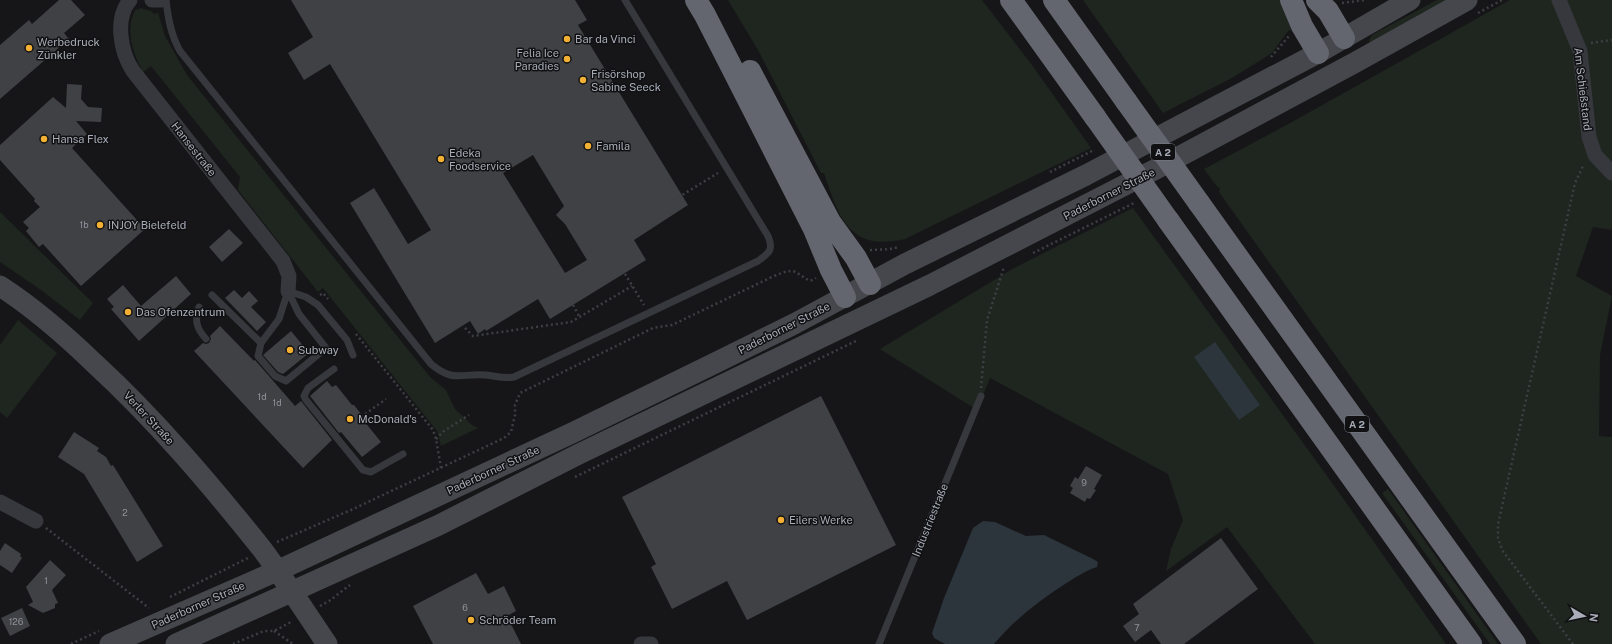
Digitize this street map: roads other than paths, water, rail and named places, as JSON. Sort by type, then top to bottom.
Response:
[{"type":"highway","points":[[696,0],[814,229],[845,297]]},
{"type":"highway","points":[[711,0],[723,19],[830,222],[856,258],[870,284]]},
{"type":"highway","points":[[1011,0],[1471,644]]},
{"type":"highway","name":"A 2","points":[[1054,0],[1515,644]]},
{"type":"highway","points":[[1291,0],[1302,26],[1318,53]]},
{"type":"highway","points":[[1317,0],[1328,10],[1344,38]]},
{"type":"main road","name":"Paderborner Straße","points":[[105,637],[277,571],[572,433],[787,327],[905,264],[1086,175],[1318,53],[1410,0]]},
{"type":"main road","name":"Paderborner Straße","points":[[176,644],[439,525],[579,454],[857,321],[1158,168],[1356,62],[1467,0]]},
{"type":"main road","points":[[1344,38],[1356,62]]},
{"type":"main road","points":[[1318,53],[1332,75]]},
{"type":"main road","points":[[870,284],[883,308]]},
{"type":"main road","name":"Verler Straße","points":[[0,286],[46,321],[116,383],[166,435],[262,550],[328,644]]},
{"type":"main road","points":[[845,297],[857,321]]},
{"type":"street","name":"Hansestraße","points":[[130,0],[123,10],[121,32],[123,52],[130,67],[283,261],[289,276],[288,292]]},
{"type":"street","points":[[152,0],[162,0]]},
{"type":"street","name":"Am Schießstand","points":[[1559,0],[1580,51],[1589,137],[1595,155],[1612,173]]},
{"type":"street","points":[[0,502],[36,521]]},
{"type":"street","points":[[641,644],[651,644]]},
{"type":"lane","points":[[166,0],[168,20],[173,39],[180,51],[420,352],[438,370],[456,377],[488,375],[499,378],[514,377],[758,261],[767,255],[770,249],[771,242],[768,236],[625,0]]},
{"type":"lane","points":[[288,292],[306,297],[318,305],[347,340],[353,355]]},
{"type":"lane","points":[[288,292],[299,314],[326,348],[286,381],[275,376],[258,356],[261,343],[279,318],[288,292]]},
{"type":"lane","points":[[212,295],[261,343]]},
{"type":"lane","points":[[199,307],[196,314],[196,325],[198,331],[206,339]]},
{"type":"lane","points":[[334,369],[308,388],[304,396],[306,400],[363,470],[371,472],[403,454]]},
{"type":"lane","name":"Industriestraße","points":[[879,644],[980,396]]},
{"type":"place","name":"Bar da Vinci","points":[[567,39]]},
{"type":"place","name":"Werbedruck Zünkler","points":[[29,48]]},
{"type":"place","name":"Felia Ice Paradies","points":[[567,59]]},
{"type":"place","name":"Frisörshop Sabine Seeck","points":[[583,80]]},
{"type":"place","name":"Hansa Flex","points":[[44,139]]},
{"type":"place","name":"Famila","points":[[588,146]]},
{"type":"place","name":"Edeka Foodservice","points":[[441,159]]},
{"type":"place","name":"INJOY Bielefeld","points":[[100,225]]},
{"type":"place","name":"Das Ofenzentrum","points":[[128,312]]},
{"type":"place","name":"Subway","points":[[290,350]]},
{"type":"place","name":"McDonald's","points":[[350,419]]},
{"type":"place","name":"Eilers Werke","points":[[781,520]]},
{"type":"place","name":"Schröder Team","points":[[471,620]]}]
